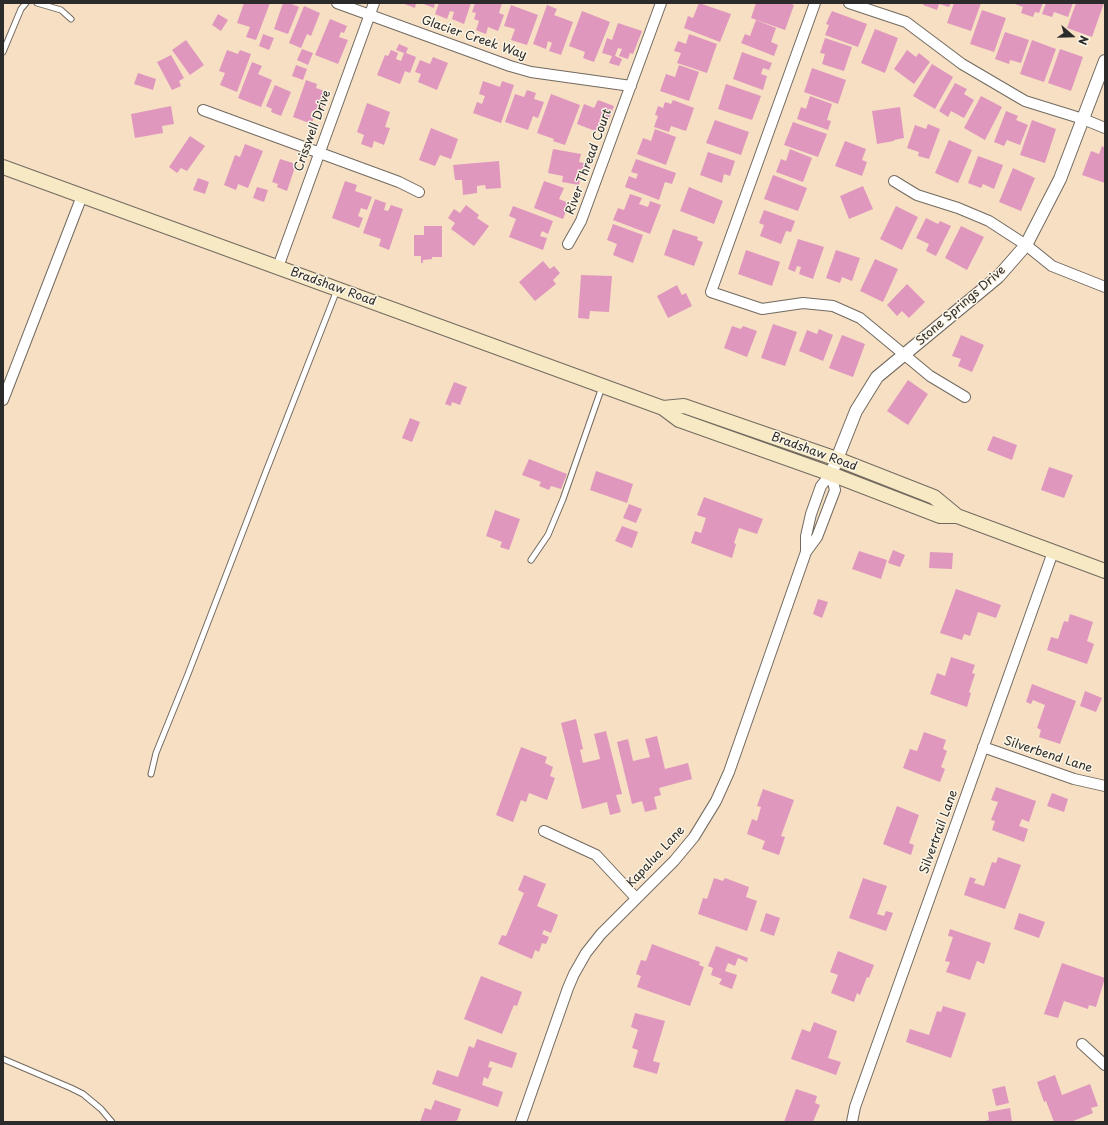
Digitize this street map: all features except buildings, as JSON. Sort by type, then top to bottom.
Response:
[{"type":"main road","name":"Bradshaw Road","points":[[3,167],[663,408],[679,420],[831,474],[940,516],[957,516]]},
{"type":"main road","name":"Bradshaw Road","points":[[663,408],[684,406],[837,459],[934,497],[957,516],[1105,571]]},
{"type":"street","name":"Glacier Creek Way","points":[[337,3],[510,66],[531,72],[631,86]]},
{"type":"street","name":"Crisswell Drive","points":[[278,267],[374,3]]},
{"type":"street","name":"River Thread Court","points":[[568,244],[581,221],[661,3]]},
{"type":"street","points":[[815,3],[710,292],[762,309],[803,303],[833,306],[860,318],[930,376],[965,397]]},
{"type":"street","points":[[849,3],[906,22],[962,64],[1025,101],[1084,119],[1105,128]]},
{"type":"street","name":"Stone Springs Drive","points":[[831,474],[856,411],[877,377],[998,277],[1026,245],[1060,179],[1105,61]]},
{"type":"street","points":[[203,110],[399,182],[419,192]]},
{"type":"street","points":[[894,181],[917,195],[958,208],[989,221],[1026,245],[1052,266],[1105,287]]},
{"type":"street","points":[[3,400],[82,196]]},
{"type":"street","name":"Kapalua Lane","points":[[806,552],[818,537],[835,490],[831,474]]},
{"type":"street","name":"Kapalua Lane","points":[[521,1122],[574,974],[586,953],[601,934],[674,861],[694,837],[716,801],[729,772],[806,552],[806,536],[811,514],[821,486],[831,474]]},
{"type":"street","name":"Silvertrail Lane","points":[[852,1122],[855,1107],[1053,552]]},
{"type":"street","name":"Silverbend Lane","points":[[983,747],[1074,779],[1105,786]]},
{"type":"street","points":[[544,831],[596,855],[636,898]]},
{"type":"street","points":[[1082,1044],[1105,1065]]},
{"type":"lane","points":[[3,52],[21,9],[26,3]]},
{"type":"lane","points":[[37,3],[61,10],[71,19]]},
{"type":"lane","points":[[151,774],[156,753],[337,289]]},
{"type":"lane","points":[[531,560],[548,535],[563,500],[602,386]]},
{"type":"lane","points":[[3,1059],[83,1094],[101,1109],[112,1122]]}]
